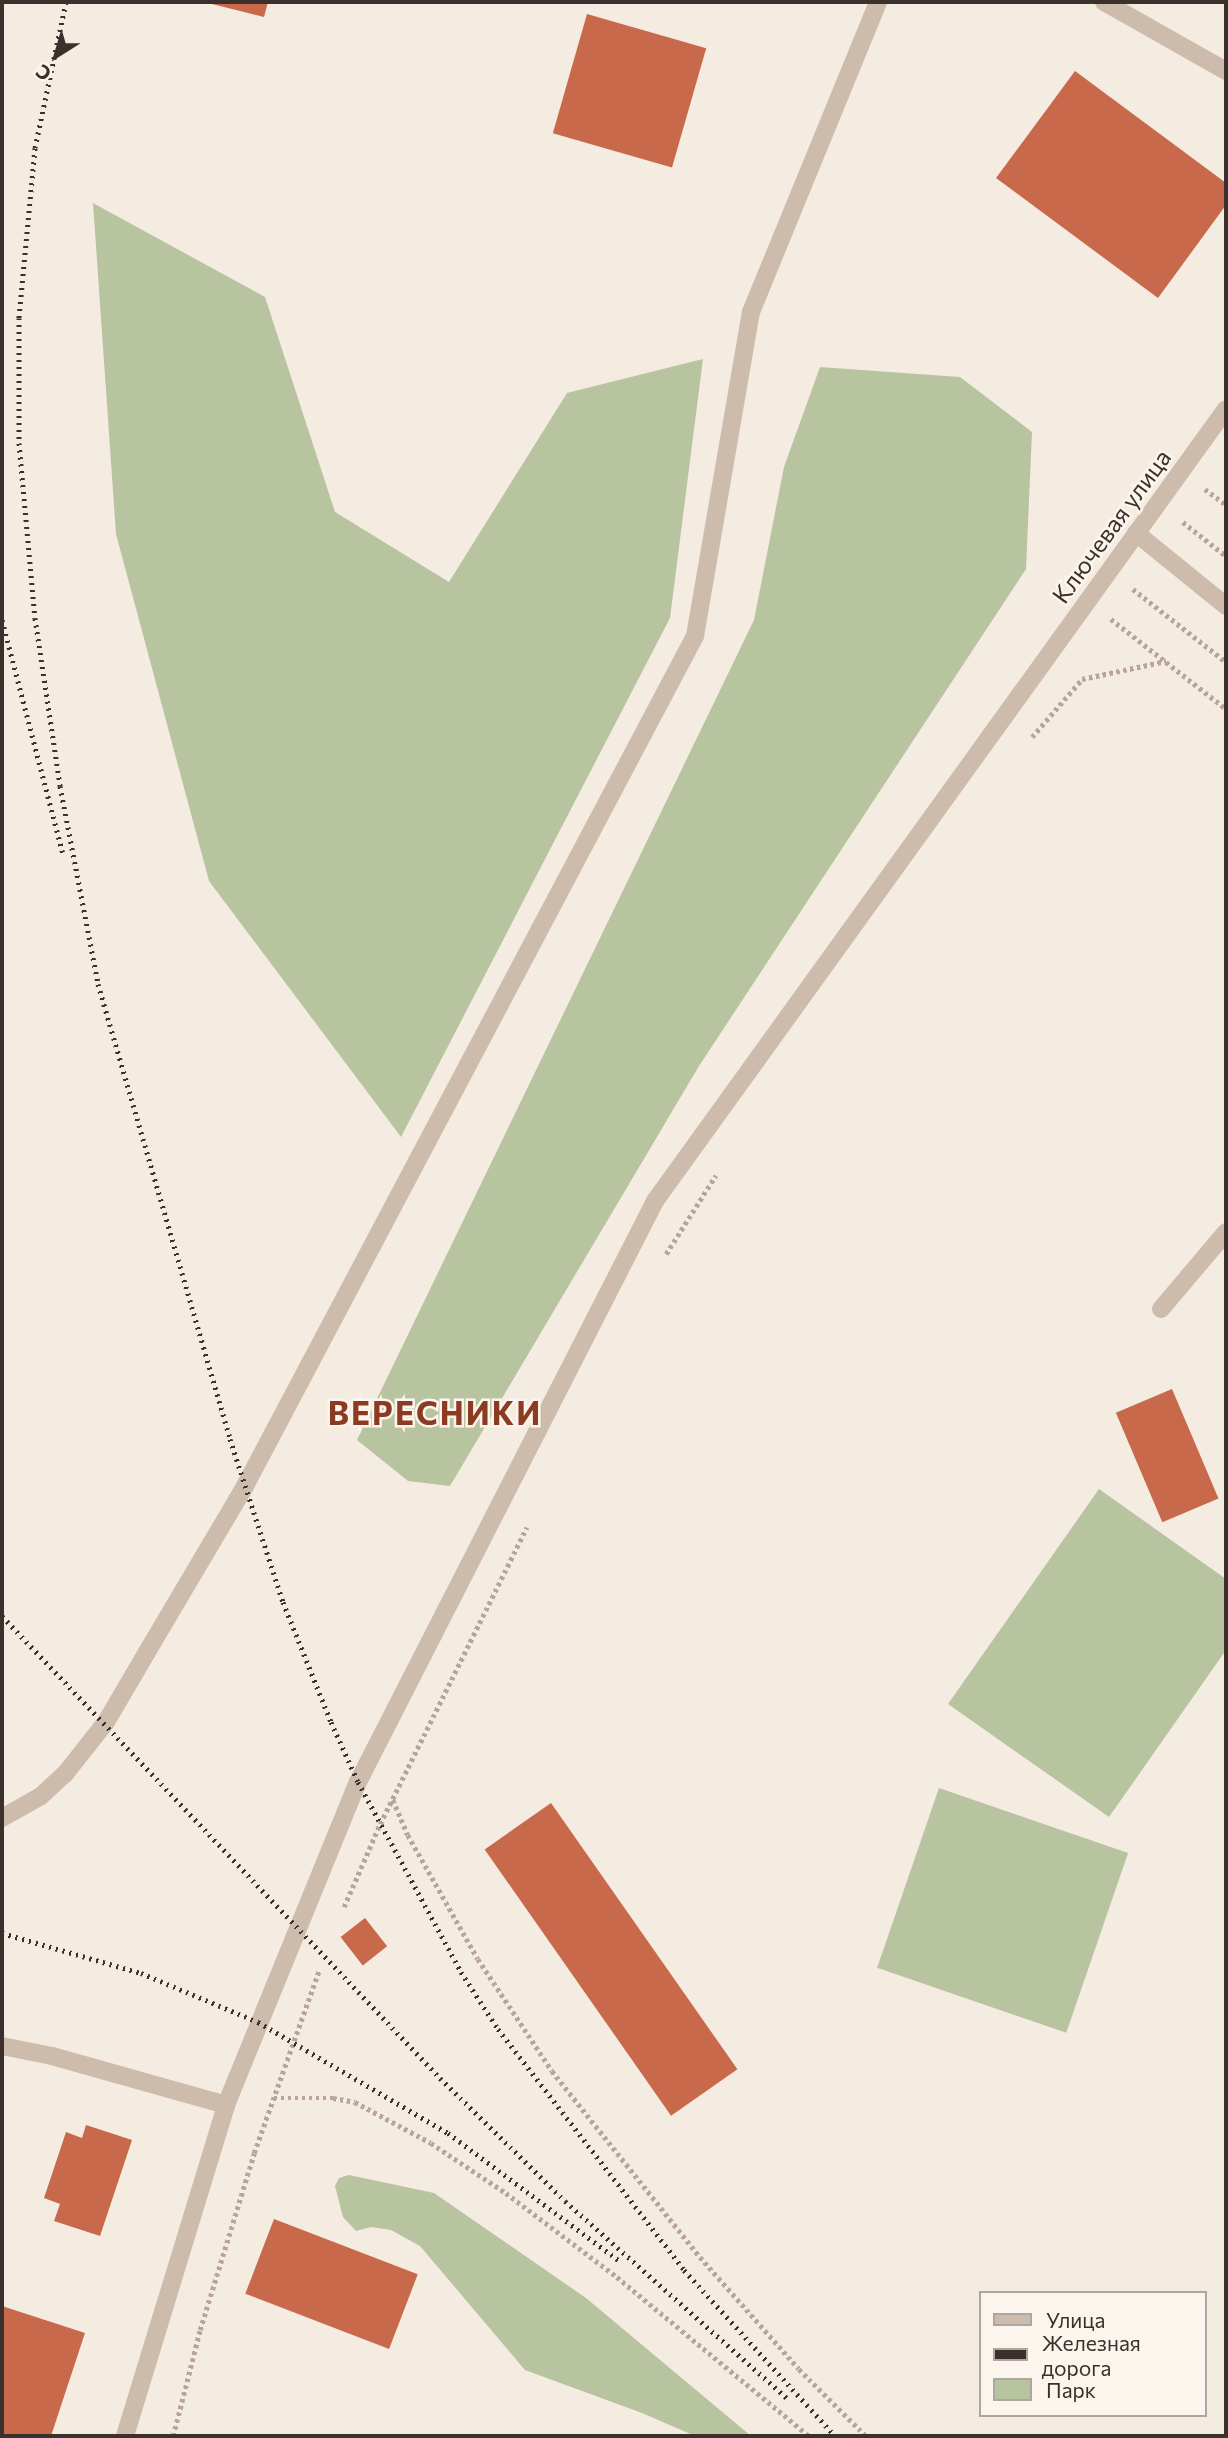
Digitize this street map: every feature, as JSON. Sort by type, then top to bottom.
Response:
[{"type":"street","points":[[2,1818],[41,1796],[84,1752],[106,1722],[245,1486],[695,636],[751,312],[877,2]]},
{"type":"street","points":[[1104,2],[1226,71]]},
{"type":"street","name":"Ключевая улица","points":[[125,2436],[226,2105],[358,1782],[655,1201],[1226,410]]},
{"type":"street","points":[[1136,533],[1226,606]]},
{"type":"street","points":[[1161,1309],[1226,1232]]},
{"type":"street","points":[[2,2046],[52,2056],[226,2105]]},
{"type":"path","points":[[1158,502],[1226,556]]},
{"type":"path","points":[[1109,570],[1226,662]]},
{"type":"path","points":[[1087,600],[1226,709]]},
{"type":"path","points":[[1030,740],[1082,679],[1166,661]]},
{"type":"path","points":[[664,1257],[722,1166]]},
{"type":"path","points":[[339,1919],[392,1799],[533,1515]]},
{"type":"path","points":[[392,1799],[408,1835],[471,1948],[552,2071],[700,2257],[799,2369],[866,2436]]},
{"type":"path","points":[[173,2436],[200,2330],[274,2098],[320,1967]]},
{"type":"path","points":[[274,2098],[333,2098],[355,2102],[430,2143],[506,2193],[617,2277],[809,2436]]},
{"type":"green space","points":[[93,203],[265,297],[335,512],[449,582],[567,393],[703,359],[670,618],[401,1137],[209,881],[116,534]]},
{"type":"green space","points":[[820,367],[960,377],[1032,432],[1026,569],[699,1066],[450,1486],[408,1481],[357,1440],[754,620],[784,467]]},
{"type":"green space","points":[[1099,1489],[1226,1579],[1226,1650],[1109,1817],[948,1704]]},
{"type":"green space","points":[[939,1788],[1128,1853],[1066,2033],[877,1968]]},
{"type":"green space","points":[[349,2175],[434,2193],[586,2298],[751,2436],[695,2436],[642,2413],[525,2370],[420,2246],[391,2230],[371,2227],[356,2231],[343,2217],[335,2186],[339,2178]]},
{"type":"building","points":[[204,2],[268,2],[264,17]]},
{"type":"building","points":[[587,14],[706,48],[672,167],[553,133]]},
{"type":"building","points":[[1075,71],[1226,183],[1226,205],[1158,298],[996,178]]},
{"type":"building","points":[[1172,1389],[1218,1499],[1162,1522],[1116,1413]]},
{"type":"building","points":[[551,1803],[737,2069],[671,2116],[485,1849]]},
{"type":"building","points":[[365,1918],[387,1946],[363,1965],[341,1937]]},
{"type":"building","points":[[86,2125],[132,2140],[100,2236],[54,2221],[60,2204],[44,2198],[66,2132],[82,2138]]},
{"type":"building","points":[[274,2219],[418,2274],[389,2349],[245,2294]]},
{"type":"building","points":[[2,2306],[85,2333],[51,2436],[2,2436]]},
{"type":"railway","points":[[66,2],[35,148],[19,318],[19,443],[35,618],[60,786],[98,984],[230,1439],[283,1602],[331,1722],[358,1782],[461,1972],[498,2029],[684,2270],[835,2436]]},
{"type":"railway","points":[[2,620],[63,854]]},
{"type":"railway","points":[[2,1616],[440,2078],[565,2201],[788,2399]]},
{"type":"railway","points":[[2,1933],[141,1973],[258,2022],[448,2133],[620,2261]]},
{"type":"district","name":"ВЕРЕСНИКИ","points":[[435,1412]]}]
